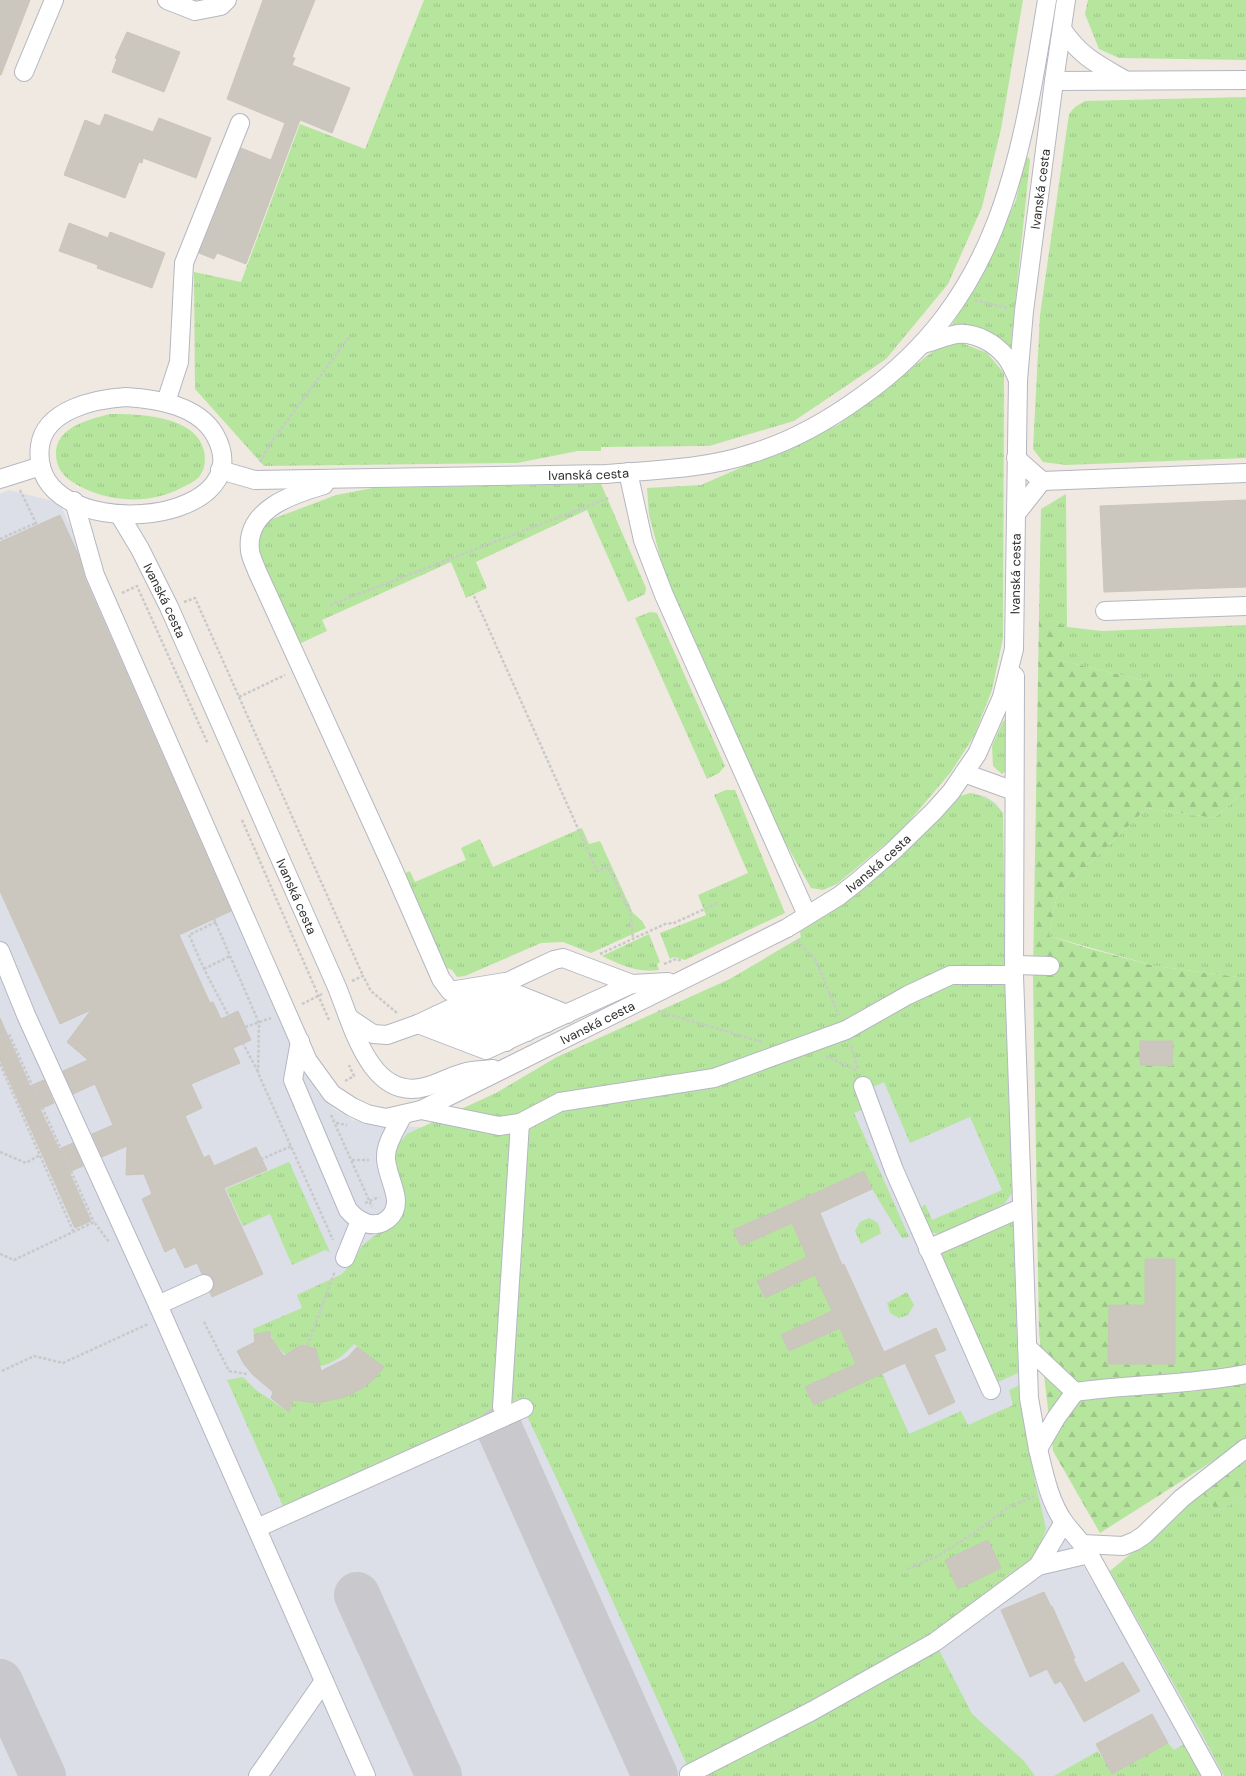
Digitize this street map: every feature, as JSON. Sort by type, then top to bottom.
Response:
[{"type":"street","points":[[24,72],[54,0]]},
{"type":"street","points":[[167,0],[195,11],[221,6],[228,0]]},
{"type":"street","name":"Ivanská cesta","points":[[220,470],[255,480],[628,472],[711,464],[752,454],[780,443],[833,416],[881,383],[923,344],[962,294],[978,265],[991,237],[1018,157],[1029,112],[1047,0]]},
{"type":"street","name":"Ivanská cesta","points":[[119,514],[140,549],[169,607],[336,985],[361,1048],[382,1078],[403,1088],[424,1088],[470,1071],[502,1069],[787,928],[839,896],[893,851],[934,812],[977,754],[1002,697],[1014,649],[1018,380],[1024,311],[1066,0]]},
{"type":"street","points":[[1062,29],[1086,58],[1125,80]]},
{"type":"street","points":[[1037,60],[1054,81],[1246,80]]},
{"type":"street","points":[[166,402],[179,362],[184,263],[240,123]]},
{"type":"street","name":"Ivanská cesta","points":[[923,344],[955,335],[965,334],[980,338],[992,344],[1007,358],[1018,380]]},
{"type":"street","points":[[108,398],[144,398],[166,402],[192,414],[207,424],[214,432],[221,450],[220,470],[212,486],[206,492],[184,505],[150,514],[119,514],[89,508],[74,501],[60,494],[45,478],[41,466],[40,444],[45,431],[51,423],[74,409],[108,398]]},
{"type":"street","points":[[1016,458],[1042,480],[1246,473]]},
{"type":"street","points":[[0,478],[41,466]]},
{"type":"street","points":[[628,472],[643,540],[664,595],[807,915]]},
{"type":"street","points":[[344,479],[296,493],[267,509],[253,530],[250,552],[300,668],[393,869],[441,979],[450,991],[501,984],[567,1014]]},
{"type":"street","points":[[1016,514],[1042,480]]},
{"type":"street","points":[[74,501],[95,575],[308,1061],[329,1089],[352,1108],[367,1114],[386,1118],[421,1110],[502,1069]]},
{"type":"street","points":[[1105,611],[1246,606]]},
{"type":"street","points":[[1014,649],[1014,970],[1021,1208],[1029,1398],[1038,1449],[1049,1489],[1064,1522],[1086,1549],[1212,1776]]},
{"type":"street","points":[[964,773],[1014,791]]},
{"type":"street","points":[[0,951],[26,1015],[94,1168],[152,1311],[257,1528],[366,1776]]},
{"type":"street","points":[[349,1018],[373,1034],[387,1035],[418,1024],[501,984],[554,960],[563,958],[632,984]]},
{"type":"street","points":[[421,1110],[499,1126],[520,1123],[560,1102],[714,1078],[846,1030],[908,995],[951,975],[1050,966]]},
{"type":"street","points":[[418,1024],[486,1050],[632,984],[678,981]]},
{"type":"street","points":[[477,995],[547,1023]]},
{"type":"street","points":[[458,1005],[527,1032]]},
{"type":"street","points":[[437,1015],[506,1042]]},
{"type":"street","points":[[300,1042],[293,1080],[354,1216],[371,1225],[379,1224],[392,1215],[395,1209],[396,1195],[386,1156],[390,1142],[403,1115]]},
{"type":"street","points":[[863,1086],[894,1170],[991,1390]]},
{"type":"street","points":[[502,1407],[520,1123]]},
{"type":"street","points":[[928,1248],[1021,1208]]},
{"type":"street","points":[[340,1264],[354,1216]]},
{"type":"street","points":[[152,1311],[204,1284]]},
{"type":"street","points":[[1027,1347],[1075,1392]]},
{"type":"street","points":[[1038,1449],[1056,1418],[1075,1392],[1110,1387],[1183,1383],[1246,1374]]},
{"type":"street","points":[[257,1528],[524,1408]]},
{"type":"street","points":[[689,1774],[812,1711],[935,1642],[1038,1566],[1086,1549],[1123,1546],[1134,1541],[1144,1535],[1182,1498],[1246,1448]]},
{"type":"street","points":[[1038,1566],[1064,1522]]},
{"type":"street","points":[[258,1776],[324,1682]]},
{"type":"path","points":[[973,300],[1013,310]]},
{"type":"path","points":[[255,480],[257,467],[270,444],[349,337]]},
{"type":"path","points":[[0,539],[37,524],[20,490]]},
{"type":"path","points":[[330,605],[609,498]]},
{"type":"path","points":[[120,594],[137,586],[209,746]]},
{"type":"path","points":[[474,596],[597,871],[608,867],[630,912],[633,938]]},
{"type":"path","points":[[150,616],[169,607],[195,598],[363,976]]},
{"type":"path","points":[[240,815],[331,1025]]},
{"type":"path","points":[[594,956],[633,938],[666,924],[674,923],[718,903]]},
{"type":"path","points":[[214,919],[259,1023],[258,1072]]},
{"type":"path","points":[[216,922],[189,935],[204,969],[258,1072],[333,1240]]},
{"type":"path","points":[[793,939],[796,940],[815,959],[842,1023]]},
{"type":"path","points":[[204,969],[230,956]]},
{"type":"path","points":[[654,1010],[775,1046],[782,1054]]},
{"type":"path","points":[[0,1037],[9,1034],[94,1222],[110,1244]]},
{"type":"path","points":[[803,1046],[858,1071],[850,1043]]},
{"type":"path","points":[[329,1089],[354,1076],[347,1059]]},
{"type":"path","points":[[0,1064],[73,1231]]},
{"type":"path","points":[[329,1111],[370,1200],[379,1224]]},
{"type":"path","points":[[219,1177],[292,1146]]},
{"type":"path","points":[[0,1152],[26,1162],[40,1155]]},
{"type":"path","points":[[352,1160],[375,1159]]},
{"type":"path","points":[[325,1221],[354,1216],[370,1200],[382,1196]]},
{"type":"path","points":[[0,1254],[14,1260],[94,1222]]},
{"type":"path","points":[[307,1346],[340,1264]]},
{"type":"path","points":[[2,1371],[34,1356],[63,1363],[148,1324],[152,1311]]},
{"type":"path","points":[[204,1322],[229,1371],[247,1374]]},
{"type":"path","points":[[907,1570],[936,1557],[974,1533],[1008,1508],[1049,1489]]},
{"type":"shaded area","points":[[9,490],[60,503],[278,1014],[317,1092],[334,1109],[353,1120],[374,1125],[422,1127],[496,1093],[557,1057],[730,979],[801,937],[800,932],[868,885],[901,856],[927,830],[970,793],[985,796],[996,803],[1003,813],[1005,980],[1018,1373],[1035,1481],[1093,1583],[1110,1571],[1246,1457],[1246,1776],[0,1776],[0,494]]},
{"type":"green space","points":[[424,0],[1023,0],[1001,129],[982,207],[948,284],[886,359],[794,421],[709,446],[601,447],[601,451],[578,451],[517,463],[264,466],[195,389],[194,272],[241,282],[300,124],[365,149]]},
{"type":"green space","points":[[1088,0],[1246,0],[1246,60],[1119,58],[1099,49],[1085,14]]},
{"type":"green space","points":[[1246,97],[1246,458],[1066,465],[1043,462],[1033,449],[1040,315],[1069,114],[1075,107],[1085,101]]},
{"type":"green space","points":[[1028,157],[1030,160],[1010,353],[990,334],[976,327],[959,325],[950,328],[987,266],[1016,200],[1025,158]]},
{"type":"green space","points":[[957,341],[987,353],[1004,373],[1003,638],[992,690],[974,736],[951,772],[900,832],[837,884],[823,890],[811,888],[773,821],[666,579],[649,515],[647,488],[701,485],[838,425],[932,352]]},
{"type":"green space","points":[[110,414],[150,416],[178,423],[190,430],[199,439],[204,451],[205,458],[203,471],[195,480],[168,494],[140,499],[111,497],[83,488],[71,481],[60,470],[58,464],[56,456],[60,438],[66,432],[82,423]]},
{"type":"green space","points":[[601,484],[646,588],[645,594],[628,602],[587,510],[476,562],[487,588],[466,598],[451,562],[322,620],[327,631],[299,644],[263,566],[257,535],[270,520],[336,495],[373,488]]},
{"type":"green space","points":[[1066,494],[1067,627],[1102,631],[1246,625],[1246,681],[1147,681],[1058,660],[1039,616],[1041,509]]},
{"type":"green space","points":[[650,612],[657,613],[725,766],[719,773],[707,779],[635,618]]},
{"type":"green space","points":[[1039,616],[1067,627],[1058,660],[1147,681],[1246,681],[1246,790],[1214,818],[1147,808],[1057,895],[1049,936],[1155,966],[1246,978],[1246,1440],[1100,1533],[1053,1451],[1039,1333],[1033,976]]},
{"type":"green space","points":[[1008,719],[1007,770],[1002,774],[993,766],[992,746],[1003,721]]},
{"type":"green space","points":[[726,790],[735,790],[785,913],[685,960],[674,957],[670,959],[660,933],[706,915],[698,895],[748,873],[714,795]]},
{"type":"green space","points":[[1246,790],[1246,978],[1155,966],[1049,936],[1057,895],[1147,808],[1214,818]]},
{"type":"green space","points":[[970,793],[988,799],[1003,813],[1005,980],[1012,1193],[1004,1204],[941,1234],[932,1232],[928,1229],[919,1210],[925,1204],[932,1220],[1002,1190],[970,1117],[910,1143],[884,1082],[871,1088],[864,1109],[854,1113],[909,1237],[902,1238],[872,1189],[864,1171],[733,1230],[741,1246],[792,1223],[807,1257],[757,1281],[764,1298],[815,1275],[832,1311],[781,1335],[789,1350],[840,1328],[856,1364],[805,1387],[814,1405],[882,1373],[909,1434],[961,1411],[968,1425],[1013,1405],[1009,1390],[1020,1385],[1035,1481],[1046,1529],[1035,1557],[1008,1575],[935,1642],[972,1714],[1024,1761],[1035,1776],[692,1776],[569,1505],[519,1399],[283,1506],[227,1380],[243,1377],[256,1390],[289,1412],[293,1400],[319,1402],[331,1400],[355,1392],[365,1385],[375,1377],[383,1367],[354,1344],[339,1358],[320,1366],[315,1349],[301,1345],[286,1355],[274,1343],[270,1331],[254,1335],[253,1329],[302,1308],[297,1295],[342,1274],[353,1262],[362,1246],[374,1236],[388,1228],[395,1151],[399,1143],[407,1134],[496,1093],[557,1057],[730,979],[801,937],[800,932],[868,885],[901,857],[957,797]]},
{"type":"green space","points":[[582,828],[589,844],[600,841],[633,913],[642,921],[646,928],[591,953],[563,942],[541,943],[465,976],[457,977],[452,970],[445,967],[401,875],[410,871],[415,882],[466,860],[461,848],[480,839],[493,867]]},
{"type":"green space","points":[[649,934],[660,962],[657,964],[659,970],[651,971],[636,969],[602,956]]},
{"type":"green space","points":[[289,1162],[330,1252],[325,1250],[292,1265],[270,1214],[243,1226],[226,1189]]},
{"type":"green space","points":[[869,1218],[878,1223],[881,1233],[861,1244],[855,1231],[860,1222]]},
{"type":"green space","points":[[1013,1219],[1018,1373],[998,1382],[994,1380],[941,1256],[945,1248]]},
{"type":"green space","points":[[907,1292],[914,1305],[908,1315],[899,1318],[890,1313],[887,1303]]},
{"type":"green space","points":[[1246,1457],[1246,1497],[1217,1511],[1201,1491]]},
{"type":"green space","points":[[1201,1491],[1217,1511],[1246,1497],[1246,1776],[1224,1776],[1110,1571],[1155,1534]]},
{"type":"green space","points":[[1188,1742],[1205,1776],[1054,1776],[1098,1751],[1113,1774],[1168,1743],[1174,1750]]},
{"type":"building","points":[[0,0],[30,0],[1,75],[0,75]]},
{"type":"building","points":[[263,0],[315,0],[292,57],[295,58],[292,65],[350,88],[332,133],[300,120],[246,264],[217,253],[214,259],[199,253],[241,148],[271,160],[285,123],[227,99]]},
{"type":"building","points":[[127,32],[180,52],[164,92],[112,72],[117,59],[115,58]]},
{"type":"building","points":[[105,114],[153,132],[159,118],[211,138],[196,178],[143,158],[142,163],[139,162],[125,198],[64,175],[85,120],[100,126]]},
{"type":"building","points":[[69,223],[108,238],[110,232],[165,253],[152,288],[97,268],[98,265],[59,251]]},
{"type":"building","points":[[1246,500],[1246,587],[1104,592],[1100,506]]},
{"type":"building","points":[[60,515],[79,556],[85,579],[231,911],[179,935],[210,1003],[213,1002],[221,1019],[238,1011],[251,1040],[233,1048],[240,1063],[191,1084],[202,1108],[185,1116],[204,1158],[209,1155],[214,1166],[256,1147],[267,1170],[224,1188],[263,1274],[212,1297],[210,1292],[214,1285],[210,1276],[202,1274],[197,1263],[185,1268],[175,1247],[165,1252],[142,1199],[152,1194],[144,1174],[126,1175],[127,1146],[102,1157],[92,1134],[113,1125],[95,1084],[73,1094],[63,1071],[88,1060],[67,1042],[91,1010],[60,1024],[0,891],[0,542]]},
{"type":"building","points":[[0,1018],[30,1086],[44,1080],[54,1103],[40,1109],[59,1149],[73,1143],[83,1166],[69,1172],[91,1221],[75,1228],[0,1060]]},
{"type":"building","points":[[1140,1041],[1173,1041],[1172,1066],[1140,1065]]},
{"type":"building","points":[[864,1171],[872,1189],[820,1213],[842,1265],[844,1264],[884,1352],[936,1328],[946,1350],[934,1355],[955,1402],[929,1415],[905,1363],[814,1405],[805,1387],[856,1364],[840,1328],[789,1351],[781,1335],[832,1311],[815,1275],[765,1298],[757,1281],[807,1257],[792,1223],[741,1246],[733,1230]]},
{"type":"building","points":[[1145,1259],[1175,1259],[1175,1364],[1108,1364],[1109,1305],[1145,1305]]},
{"type":"building","points":[[270,1331],[271,1338],[284,1356],[301,1345],[316,1349],[321,1371],[347,1358],[357,1347],[384,1367],[373,1380],[361,1389],[345,1397],[318,1403],[293,1400],[289,1412],[271,1398],[273,1392],[253,1375],[244,1364],[237,1351],[255,1342],[254,1335]]},
{"type":"building","points":[[988,1540],[1001,1568],[958,1589],[945,1560]]},
{"type":"building","points":[[1044,1592],[1051,1607],[1052,1606],[1075,1658],[1073,1659],[1085,1683],[1123,1662],[1140,1691],[1084,1722],[1061,1681],[1055,1684],[1047,1669],[1030,1677],[1001,1610]]},
{"type":"building","points":[[1152,1714],[1168,1743],[1112,1774],[1096,1744]]},
{"type":"taxiway","points":[[500,1430],[655,1776]]},
{"type":"taxiway","points":[[357,1595],[439,1776]]},
{"type":"taxiway","points":[[0,1682],[43,1776]]}]
